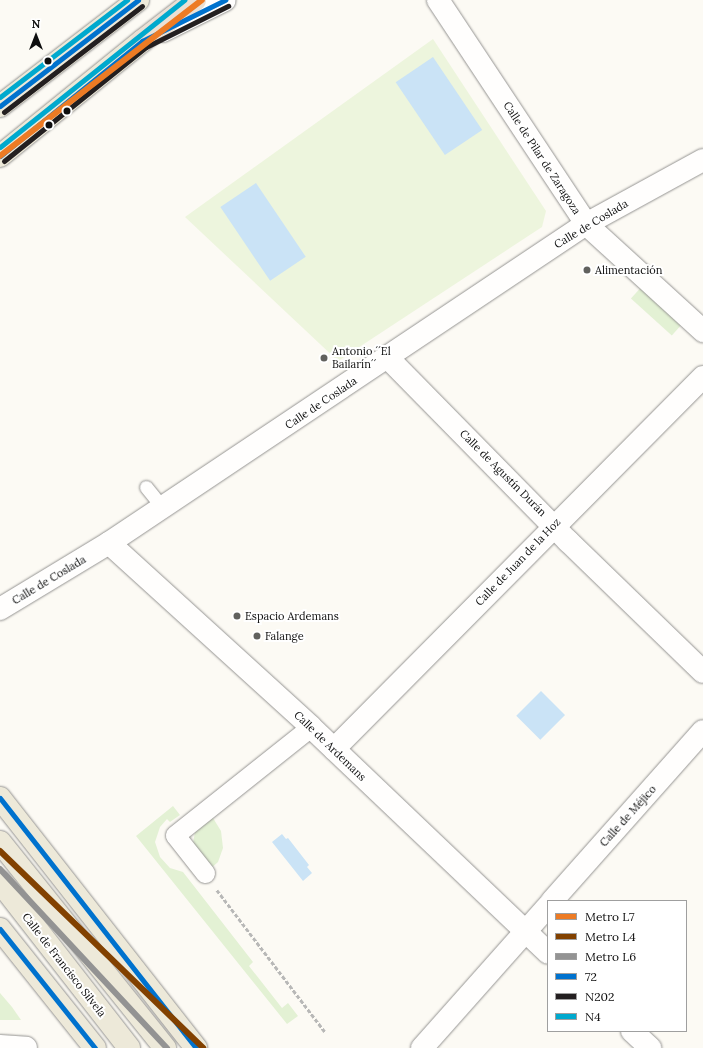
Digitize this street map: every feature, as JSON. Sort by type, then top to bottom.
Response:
[{"type":"highway","points":[[142,41],[195,0]]},
{"type":"main road","points":[[0,106],[138,0]]},
{"type":"main road","points":[[0,156],[142,41]]},
{"type":"main road","points":[[0,798],[196,1048]]},
{"type":"main road","points":[[0,842],[165,1048]]},
{"type":"main road","name":"Calle de Francisco Silvela","points":[[0,882],[129,1048]]},
{"type":"main road","points":[[0,929],[95,1048]]},
{"type":"street","points":[[142,41],[225,0]]},
{"type":"street","name":"Calle de Pilar de Zaragoza","points":[[438,0],[586,224],[703,331]]},
{"type":"street","name":"Calle de Coslada","points":[[0,610],[163,508],[586,224],[703,160]]},
{"type":"street","name":"Calle de Agustín Durán","points":[[388,358],[703,672]]},
{"type":"street","name":"Calle de Juan de la Hoz","points":[[334,749],[703,377]]},
{"type":"street","name":"Calle de Ardemans","points":[[109,543],[311,727],[547,952]]},
{"type":"street","points":[[205,873],[176,835],[311,727]]},
{"type":"street","name":"Calle de Méjico","points":[[553,900],[703,731]]},
{"type":"street","points":[[422,1048],[547,907]]},
{"type":"street","points":[[633,1032],[650,1048]]},
{"type":"street","points":[[0,1046],[26,1048]]},
{"type":"lane","points":[[146,487],[163,508]]},
{"type":"path","points":[[205,873],[325,1032]]},
{"type":"green space","points":[[433,39],[546,211],[542,227],[338,361],[185,217]]},
{"type":"green space","points":[[645,283],[686,320],[672,335],[631,299]]},
{"type":"green space","points":[[173,806],[180,815],[170,822],[167,819],[160,827],[155,842],[160,857],[170,868],[183,872],[253,962],[249,966],[282,1008],[288,1003],[298,1016],[287,1024],[136,836]]},
{"type":"green space","points":[[213,818],[221,831],[223,848],[218,862],[209,870],[192,849],[195,832]]},
{"type":"green space","points":[[0,993],[12,1007],[21,1020],[0,1020]]},
{"type":"water","points":[[433,57],[482,130],[445,155],[396,82]]},
{"type":"water","points":[[256,183],[306,257],[270,281],[220,207]]},
{"type":"water","points":[[541,691],[565,715],[540,740],[516,716]]},
{"type":"water","points":[[282,834],[286,839],[288,838],[309,865],[307,867],[312,873],[303,881],[272,842]]},
{"type":"metro line","name":"L7","points":[[0,156],[202,0]]},
{"type":"metro line","name":"L4","points":[[0,851],[203,1048]]},
{"type":"metro line","name":"L6","points":[[0,869],[167,1048]]},
{"type":"transit line","name":"N4","points":[[0,97],[127,0]]},
{"type":"transit line","name":"72","points":[[0,106],[138,0]]},
{"type":"transit line","name":"N4","points":[[0,147],[184,0]]},
{"type":"transit line","name":"72","points":[[0,156],[142,41],[225,0]]},
{"type":"transit line","name":"N202","points":[[4,112],[142,6]]},
{"type":"transit line","name":"N202","points":[[4,161],[146,47],[228,6]]},
{"type":"transit line","name":"72","points":[[0,798],[196,1048]]},
{"type":"transit line","name":"72","points":[[0,929],[95,1048]]},
{"type":"place","name":"Alimentación","points":[[587,270]]},
{"type":"place","name":"Antonio ´´El Bailarín´´","points":[[324,358]]},
{"type":"place","name":"Espacio Ardemans","points":[[237,616]]},
{"type":"place","name":"Falange","points":[[257,636]]}]
